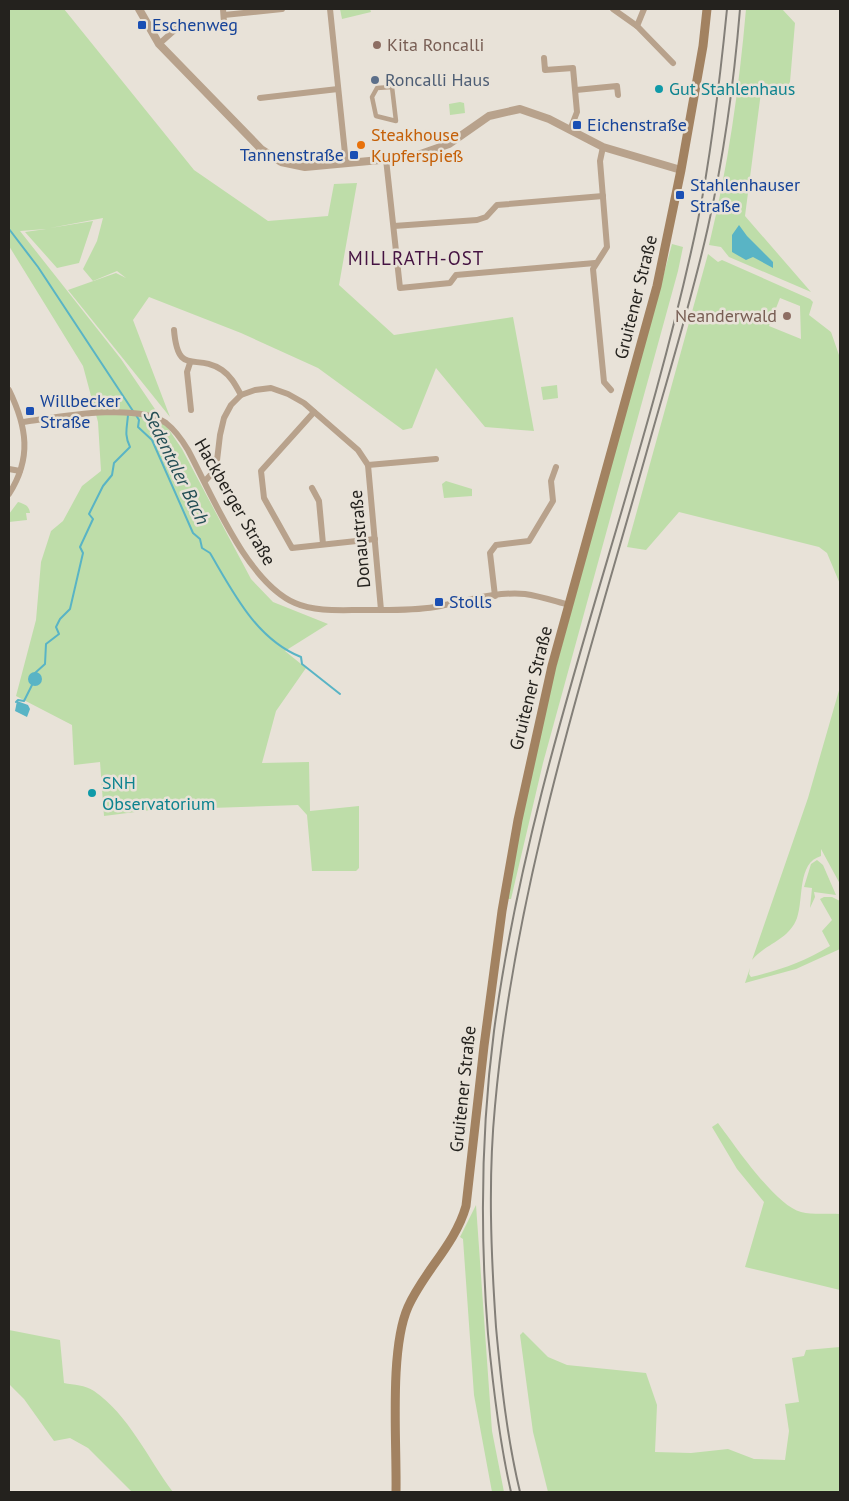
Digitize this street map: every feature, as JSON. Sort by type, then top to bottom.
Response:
[{"type":"main road","name":"Gruitener Straße","points":[[396,1492],[397,1369],[400,1330],[408,1306],[458,1230],[466,1206],[502,911],[527,773],[569,606],[658,286],[703,46],[707,9]]},
{"type":"street","points":[[139,9],[148,29],[159,44],[261,149],[281,162],[305,167],[412,157],[449,144],[489,116],[520,109],[534,113],[603,147],[681,170]]},
{"type":"street","points":[[159,44],[177,28],[224,23],[223,12],[282,9]]},
{"type":"street","points":[[330,9],[346,163]]},
{"type":"street","points":[[613,9],[636,26],[673,63]]},
{"type":"street","points":[[636,26],[644,9]]},
{"type":"street","points":[[544,58],[545,70],[573,68],[577,112],[570,130]]},
{"type":"street","points":[[576,90],[617,86],[618,95]]},
{"type":"street","points":[[392,87],[396,121],[376,116],[372,97],[378,88],[392,87]]},
{"type":"street","points":[[260,98],[338,89]]},
{"type":"street","points":[[603,147],[600,161],[607,247],[595,263],[593,269],[604,382],[611,390]]},
{"type":"street","points":[[386,160],[400,288],[450,283],[456,275],[595,263]]},
{"type":"street","points":[[394,226],[478,220],[486,217],[497,205],[603,196]]},
{"type":"street","points":[[174,330],[176,347],[180,356],[190,363],[202,363],[221,370],[232,379],[241,395],[230,405],[224,418],[216,469],[205,481]]},
{"type":"street","points":[[190,363],[187,372],[191,410]]},
{"type":"street","name":"Donaustraße","points":[[241,395],[255,390],[271,388],[288,394],[314,412],[358,450],[368,465],[382,610]]},
{"type":"street","points":[[9,390],[23,422],[25,445],[20,471],[9,494]]},
{"type":"street","name":"Hackberger Straße","points":[[23,422],[126,411],[160,420],[178,435],[244,554],[258,575],[282,596],[296,604],[335,610],[382,610],[427,608],[495,596],[523,594],[569,606]]},
{"type":"street","points":[[314,412],[261,471],[264,498],[292,548],[375,540]]},
{"type":"street","name":"Donaustraße","points":[[368,465],[436,459]]},
{"type":"street","points":[[495,596],[490,553],[496,545],[529,541],[553,501],[551,481],[556,466]]},
{"type":"street","points":[[9,469],[20,471]]},
{"type":"street","points":[[312,488],[318,501],[323,544]]},
{"type":"green space","points":[[9,9],[64,9],[194,170],[268,221],[328,216],[334,184],[357,183],[339,285],[394,335],[513,317],[534,431],[485,427],[436,368],[412,428],[403,430],[318,368],[241,333],[149,297],[133,320],[170,417],[68,290],[116,273],[126,278],[117,271],[93,281],[83,269],[97,241],[103,218],[50,228],[93,221],[79,263],[57,268],[25,232],[46,229],[20,231],[121,359],[182,449],[251,579],[273,602],[328,624],[285,651],[306,668],[276,711],[262,763],[309,762],[310,811],[359,806],[359,868],[356,871],[312,871],[307,815],[298,805],[151,810],[104,816],[100,762],[74,765],[72,725],[16,696],[36,620],[41,562],[51,531],[63,521],[82,486],[101,471],[98,422],[83,366],[9,246]]},
{"type":"green space","points":[[340,9],[370,9],[371,12],[342,19]]},
{"type":"green space","points":[[746,9],[782,9],[795,23],[790,82],[787,86],[767,86],[761,92],[745,216],[811,292],[729,257],[721,247],[709,245],[732,128]]},
{"type":"green space","points":[[464,103],[465,113],[450,115],[449,104]]},
{"type":"green space","points":[[672,244],[683,247],[678,271],[543,763],[511,899],[507,899],[520,825],[546,703]]},
{"type":"green space","points":[[708,254],[718,262],[722,260],[810,299],[813,302],[809,315],[831,332],[840,358],[840,584],[827,553],[819,547],[679,512],[646,550],[627,547]],"holes":[[[780,298],[800,306],[801,339],[769,326]]]},
{"type":"green space","points":[[557,385],[558,398],[543,400],[541,387]]},
{"type":"green space","points":[[446,481],[472,489],[472,496],[444,498],[442,484]]},
{"type":"green space","points":[[18,502],[29,508],[30,513],[26,513],[27,520],[9,522],[9,514]]},
{"type":"green space","points":[[840,687],[840,884],[821,849],[821,856],[813,860],[805,873],[799,910],[793,925],[783,937],[752,960],[808,798]]},
{"type":"green space","points":[[817,860],[823,865],[836,895],[814,892],[815,897],[810,908],[812,888],[804,887],[811,864]]},
{"type":"green space","points":[[832,897],[840,901],[840,949],[796,969],[745,983],[750,968],[749,974],[751,977],[801,961],[830,946],[822,931],[832,920],[820,899]]},
{"type":"green space","points":[[718,1123],[768,1188],[780,1199],[801,1212],[840,1214],[840,1290],[745,1267],[764,1202],[737,1169],[712,1127]]},
{"type":"green space","points":[[476,1205],[492,1431],[504,1492],[492,1492],[474,1395],[463,1239],[460,1237]]},
{"type":"green space","points":[[9,1330],[60,1340],[64,1383],[91,1389],[118,1412],[173,1492],[132,1492],[88,1448],[70,1438],[54,1441],[24,1399],[9,1384]]},
{"type":"green space","points":[[523,1332],[548,1357],[567,1365],[646,1373],[657,1405],[655,1452],[691,1453],[728,1449],[754,1459],[785,1460],[789,1431],[785,1404],[799,1402],[792,1358],[804,1356],[806,1350],[840,1347],[840,1492],[548,1492],[533,1432],[520,1335]]},
{"type":"water","points":[[739,225],[747,236],[773,262],[773,268],[753,257],[746,260],[732,252],[732,235]]},
{"type":"water","points":[[32,672],[38,672],[42,679],[38,686],[32,686],[28,682],[28,676]]},
{"type":"water","points":[[17,701],[28,705],[30,709],[27,717],[15,711]]},
{"type":"waterway","name":"Sedentaler Bach","points":[[9,229],[38,267],[133,411]]},
{"type":"waterway","points":[[35,673],[45,664],[46,644],[59,634],[56,627],[60,619],[70,609],[83,553],[80,547],[93,519],[89,514],[103,486],[112,475],[114,463],[130,447],[126,435],[128,415]]},
{"type":"waterway","name":"Sedentaler Bach","points":[[136,415],[139,420],[138,427],[152,440],[193,533],[200,539],[202,548],[210,553],[247,613],[271,639],[301,657],[302,664],[340,694]]},
{"type":"waterway","points":[[16,702],[18,700],[24,701],[32,685]]},
{"type":"railway","points":[[511,1492],[494,1394],[485,1296],[484,1145],[494,1031],[511,928],[533,826],[588,624],[647,423],[674,322],[698,220],[715,115],[727,9]]},
{"type":"railway","points":[[520,1492],[511,1451],[502,1389],[496,1327],[492,1244],[493,1133],[505,1021],[519,937],[557,770],[702,254],[728,118],[740,9]]},
{"type":"place","name":"Eschenweg","points":[[142,25]]},
{"type":"place","name":"Kita Roncalli","points":[[377,45]]},
{"type":"place","name":"Roncalli Haus","points":[[375,80]]},
{"type":"place","name":"Gut Stahlenhaus","points":[[659,89]]},
{"type":"place","name":"Eichenstraße","points":[[577,125]]},
{"type":"place","name":"Steakhouse Kupferspieß","points":[[361,145]]},
{"type":"place","name":"Tannenstraße","points":[[354,155]]},
{"type":"place","name":"Stahlenhauser Straße","points":[[680,195]]},
{"type":"place","name":"Neanderwald","points":[[787,316]]},
{"type":"place","name":"Willbecker Straße","points":[[30,411]]},
{"type":"place","name":"Stolls","points":[[439,602]]},
{"type":"place","name":"SNH Observatorium","points":[[92,793]]},
{"type":"district","name":"MILLRATH-OST","points":[[416,258]]}]
